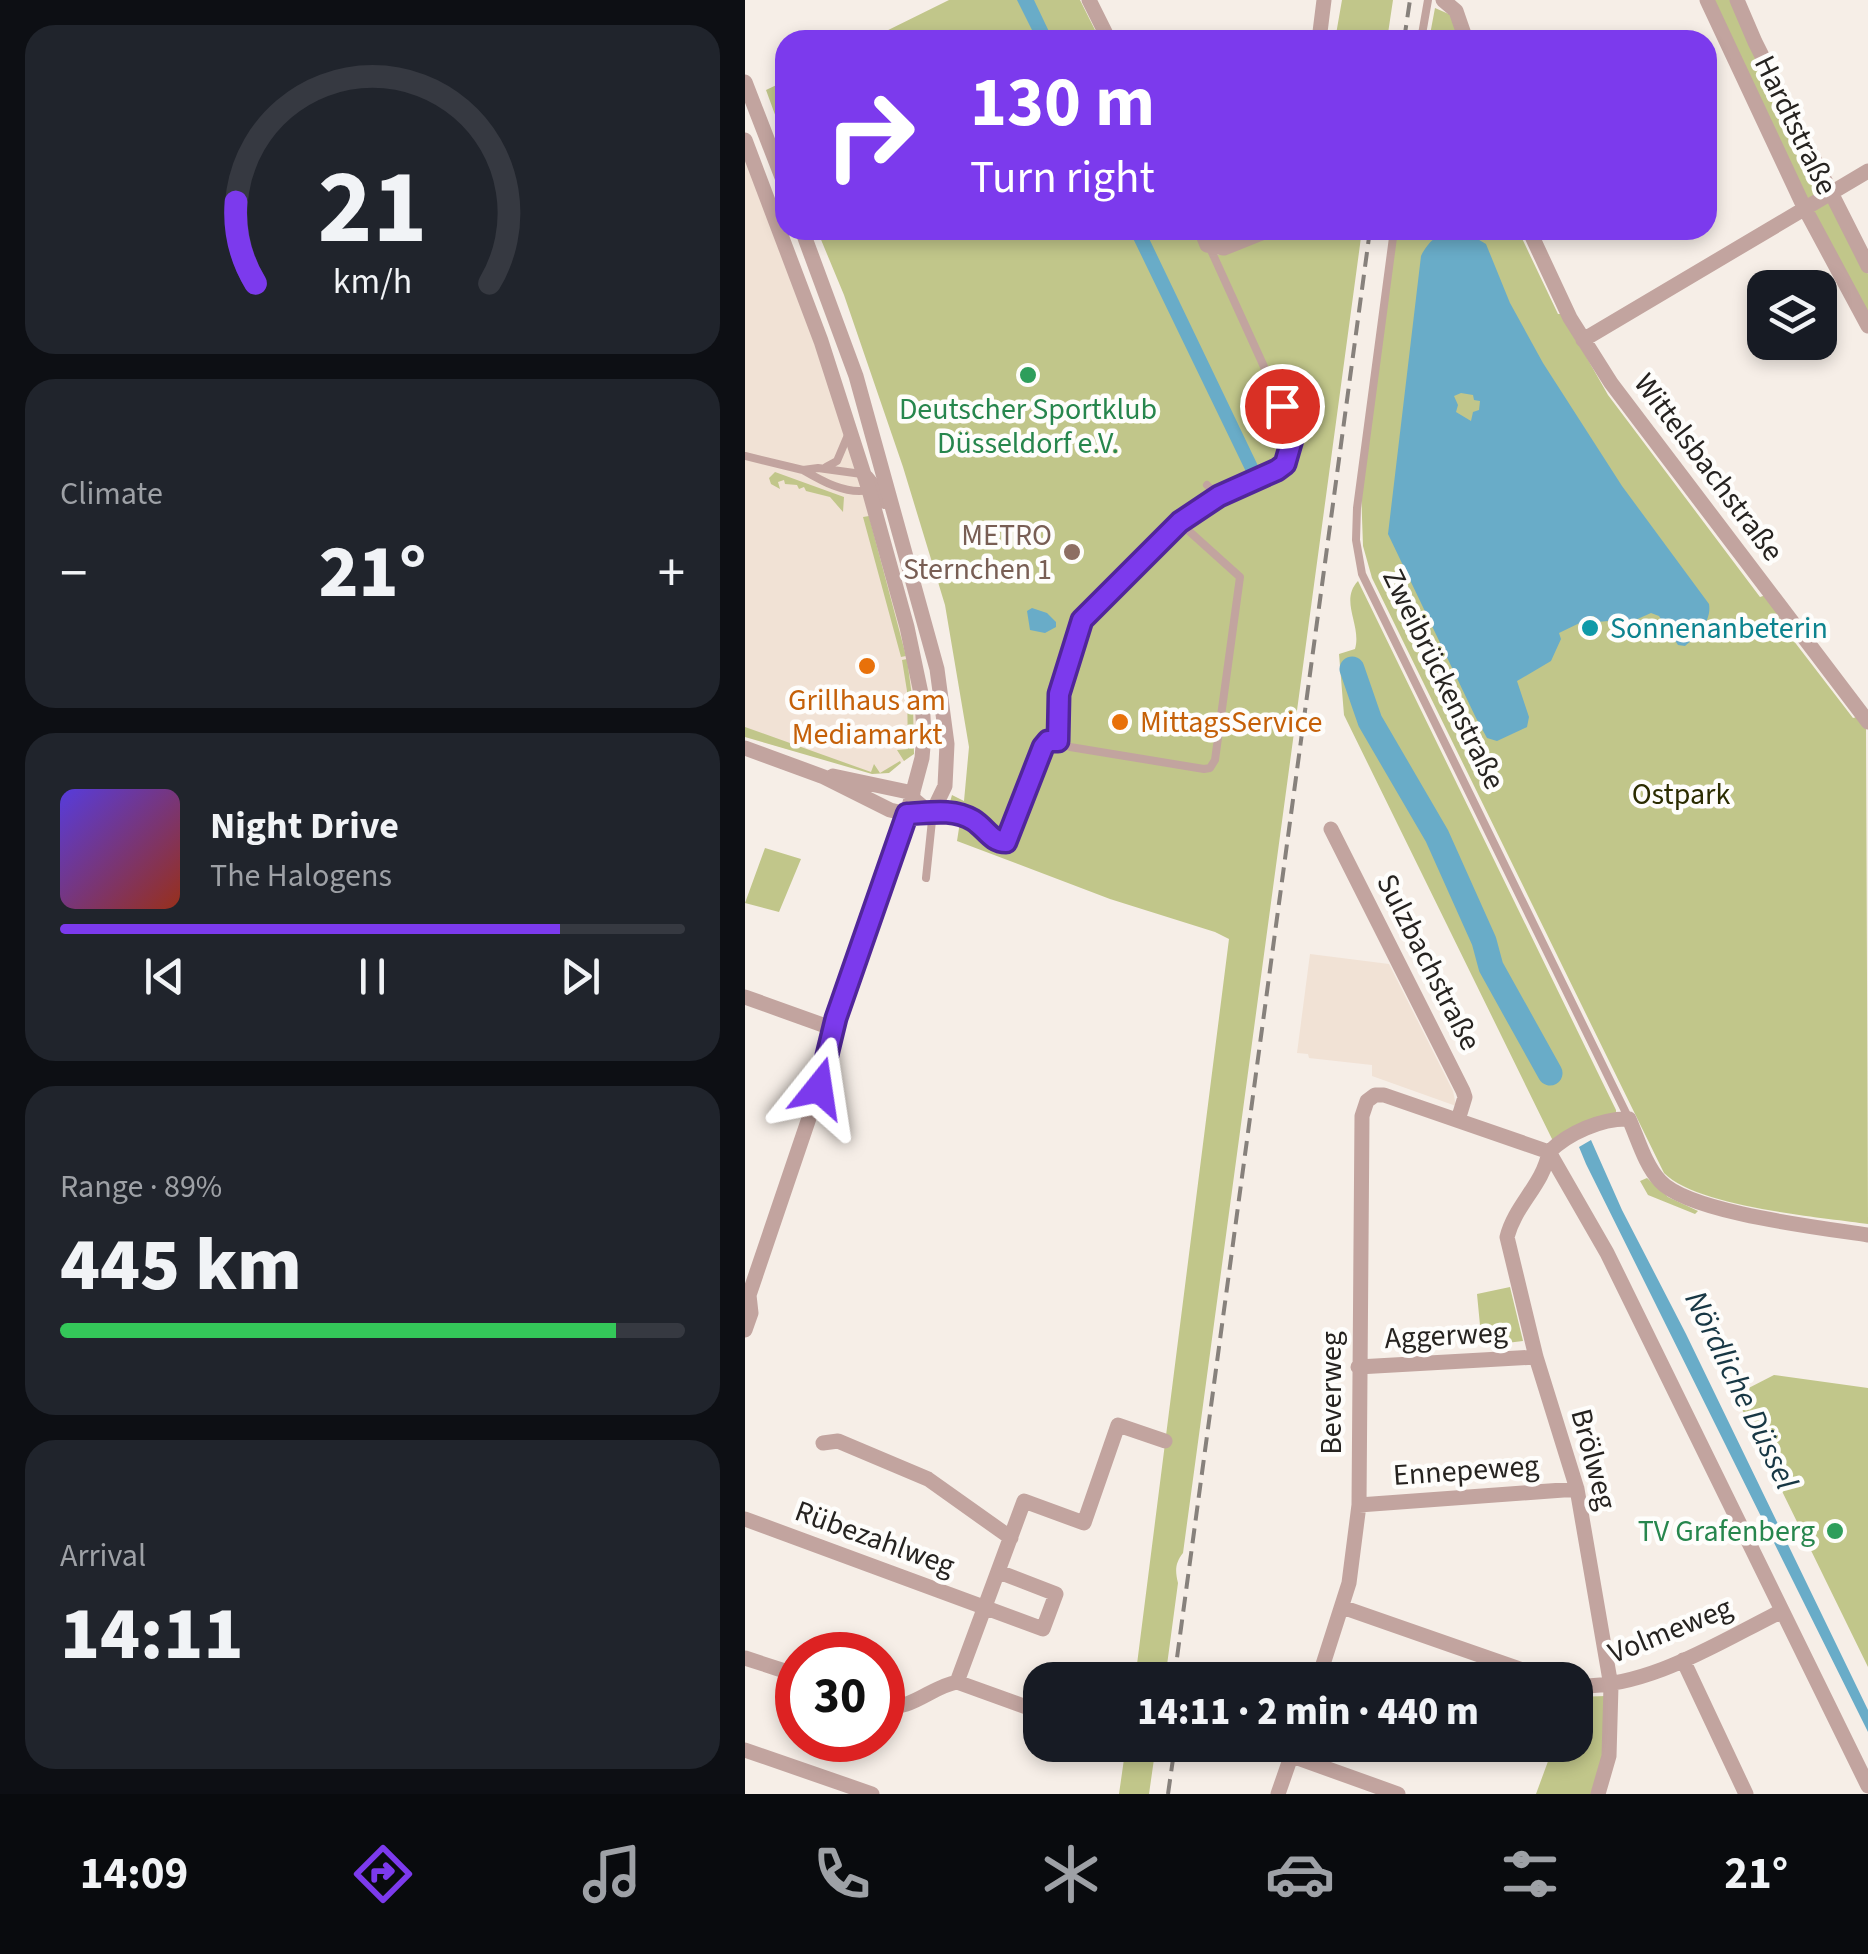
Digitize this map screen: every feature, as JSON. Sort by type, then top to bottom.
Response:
[{"type":"street","points":[[1089,0],[1104,30]]},
{"type":"street","points":[[1320,30],[1324,0]]},
{"type":"street","points":[[1443,0],[1456,12],[1462,30]]},
{"type":"street","name":"Hardtstraße","points":[[1707,0],[1805,207],[1868,326]]},
{"type":"street","name":"Hardtstraße","points":[[1737,0],[1868,266]]},
{"type":"street","points":[[745,82],[775,159]]},
{"type":"street","points":[[745,140],[775,219]]},
{"type":"street","points":[[1583,340],[1868,171]]},
{"type":"street","points":[[745,748],[824,776],[888,810],[907,814],[933,811],[945,786],[945,725],[934,654],[899,524],[850,431],[783,240]]},
{"type":"street","points":[[745,1330],[751,1313],[747,1297],[826,1068],[834,1029],[907,814],[922,758],[922,698],[851,361],[807,240]]},
{"type":"street","points":[[1209,240],[1224,248],[1244,240]]},
{"type":"street","name":"Wittelsbachstraße","points":[[1534,240],[1583,340],[1625,404],[1868,722]]},
{"type":"street","points":[[824,776],[844,776],[883,789],[913,793]]},
{"type":"street","name":"Sulzbachstraße","points":[[1331,830],[1463,1091],[1458,1120]]},
{"type":"street","points":[[745,997],[834,1029]]},
{"type":"street","name":"Beverweg","points":[[1323,1662],[1351,1572],[1359,1505],[1362,1116],[1367,1101],[1384,1094],[1458,1120]]},
{"type":"street","points":[[1458,1120],[1549,1152],[1568,1180],[1607,1252],[1868,1786]]},
{"type":"street","points":[[1549,1152],[1606,1120],[1629,1120],[1651,1170],[1676,1192],[1759,1218],[1868,1235]]},
{"type":"street","name":"Brölweg","points":[[1549,1152],[1545,1172],[1513,1220],[1507,1237],[1536,1357],[1577,1489],[1611,1686],[1611,1744],[1598,1794]]},
{"type":"street","name":"Aggerweg","points":[[1359,1367],[1536,1357]]},
{"type":"street","points":[[957,1682],[1025,1501],[1084,1522],[1118,1425],[1165,1441]]},
{"type":"street","points":[[823,1442],[838,1441],[928,1479],[1011,1538]]},
{"type":"street","name":"Ennepeweg","points":[[1359,1505],[1577,1489]]},
{"type":"street","name":"Rübezahlweg","points":[[745,1519],[1043,1630],[1056,1594],[999,1572]]},
{"type":"street","points":[[1342,1608],[1499,1662]]},
{"type":"street","name":"Volmeweg","points":[[1593,1686],[1611,1686],[1683,1660],[1782,1611]]},
{"type":"street","points":[[745,1658],[775,1667]]},
{"type":"street","points":[[1683,1660],[1746,1794]]},
{"type":"street","points":[[905,1706],[945,1684],[957,1682],[1023,1706]]},
{"type":"street","points":[[745,1750],[872,1794]]},
{"type":"street","points":[[1278,1794],[1289,1762]]},
{"type":"street","points":[[1320,1762],[1398,1794]]},
{"type":"lane","points":[[1423,30],[1429,0]]},
{"type":"lane","points":[[1058,741],[1059,694],[1082,620],[1180,522],[1219,496],[1277,470],[1289,458],[1293,436],[1282,406],[1205,240]]},
{"type":"lane","name":"Zweibrückenstraße","points":[[1393,240],[1357,508],[1355,540],[1362,574],[1629,1120]]},
{"type":"lane","points":[[803,470],[837,461],[850,431]]},
{"type":"lane","points":[[745,456],[803,470],[857,492],[874,482]]},
{"type":"lane","points":[[818,468],[874,482]]},
{"type":"lane","points":[[1207,484],[1219,496]]},
{"type":"lane","points":[[913,793],[933,811],[970,818],[995,841],[1006,842],[1048,741],[1204,768],[1213,765],[1240,577],[1180,522]]},
{"type":"lane","points":[[926,878],[933,811]]},
{"type":"shaded area","points":[[745,142],[775,222],[775,240],[782,240],[820,341],[920,699],[910,750],[905,760],[886,773],[872,773],[745,737]]},
{"type":"shaded area","points":[[1310,954],[1389,964],[1453,1091],[1456,1106],[1372,1076],[1372,1065],[1309,1058],[1308,1054],[1297,1053]]},
{"type":"green space","points":[[949,0],[1080,0],[1095,30],[888,30]]},
{"type":"green space","points":[[1342,0],[1393,0],[1388,30],[1337,30]]},
{"type":"green space","points":[[1711,0],[1734,0],[1868,274],[1868,318],[1807,206]]},
{"type":"green space","points":[[1435,8],[1451,15],[1456,30],[1431,30]]},
{"type":"green space","points":[[775,86],[775,115],[766,90]]},
{"type":"green space","points":[[821,240],[1199,240],[1204,247],[1222,255],[1257,240],[1361,240],[1183,1553],[1176,1567],[1178,1583],[1167,1662],[1137,1662],[1229,939],[957,841],[962,809],[949,805],[952,795],[964,801],[969,747],[945,605],[903,467]]},
{"type":"green space","name":"Ostpark","points":[[1395,240],[1523,240],[1558,314],[1562,314],[1608,395],[1760,597],[1766,595],[1783,618],[1780,623],[1853,718],[1857,717],[1866,729],[1868,1224],[1730,1202],[1680,1185],[1664,1173],[1372,578],[1363,546],[1361,489]]},
{"type":"green space","points":[[775,472],[844,497],[843,512],[830,497],[785,484],[784,480],[778,482],[780,489],[771,484],[769,478]]},
{"type":"green space","points":[[869,516],[906,656],[901,657],[863,517]]},
{"type":"green space","points":[[1358,581],[1616,1110],[1616,1114],[1553,1141],[1344,715],[1339,654],[1355,649],[1351,597]]},
{"type":"green space","points":[[907,659],[914,754],[904,761],[897,750],[908,749],[902,660]]},
{"type":"green space","points":[[745,727],[871,772],[874,764],[880,773],[901,763],[889,773],[872,774],[745,737]]},
{"type":"green space","points":[[765,848],[801,859],[779,912],[745,903]]},
{"type":"green space","points":[[1647,1178],[1668,1197],[1698,1211],[1695,1214],[1648,1195],[1640,1181]]},
{"type":"green space","points":[[1510,1287],[1523,1341],[1482,1346],[1477,1294]]},
{"type":"green space","name":"TV Grafenberg","points":[[1774,1375],[1868,1388],[1868,1667],[1735,1395]]},
{"type":"green space","points":[[1593,1696],[1606,1696],[1607,1744],[1592,1794],[1536,1794],[1548,1762],[1593,1762]]},
{"type":"green space","points":[[1124,1762],[1154,1762],[1149,1794],[1119,1794]]},
{"type":"water","points":[[1017,0],[1034,0],[1048,30],[1032,30]]},
{"type":"water","points":[[1134,240],[1150,240],[1261,472],[1249,478]]},
{"type":"water","points":[[1432,240],[1479,240],[1486,244],[1510,303],[1543,363],[1622,486],[1709,604],[1706,622],[1685,646],[1678,645],[1659,616],[1651,613],[1622,626],[1597,622],[1594,616],[1559,633],[1561,639],[1551,661],[1517,681],[1529,717],[1527,727],[1497,741],[1487,738],[1476,718],[1388,534],[1421,256]],"holes":[[[1473,395],[1474,400],[1480,401],[1479,410],[1473,412],[1471,421],[1456,412],[1454,396]]]},
{"type":"water","points":[[1032,608],[1047,613],[1056,627],[1045,633],[1030,630],[1027,611]]},
{"type":"water","points":[[1591,1140],[1868,1710],[1868,1732],[1586,1164],[1579,1147]]},
{"type":"waterway","name":"Nördliche Düssel","points":[[1352,669],[1370,721],[1437,836],[1484,941],[1491,967],[1550,1073]]},
{"type":"railway","points":[[1406,30],[1410,0]]},
{"type":"railway","points":[[1176,1662],[1369,240]]},
{"type":"railway","points":[[1168,1794],[1173,1762]]},
{"type":"place","name":"Deutscher Sportklub Düsseldorf e.V.","points":[[1028,375]]},
{"type":"place","name":"METRO Sternchen 1","points":[[1072,552]]},
{"type":"place","name":"Sonnenanbeterin","points":[[1590,628]]},
{"type":"place","name":"Grillhaus am Mediamarkt","points":[[867,666]]},
{"type":"place","name":"MittagsService","points":[[1120,722]]},
{"type":"place","name":"TV Grafenberg","points":[[1835,1531]]},
{"type":"route","points":[[819,1088],[836,1018],[907,814],[933,811],[961,815],[977,822],[995,841],[1002,844],[1009,839],[1043,747],[1048,741],[1058,741],[1059,694],[1082,620],[1180,522],[1219,496],[1285,464],[1293,436],[1282,406]]}]
